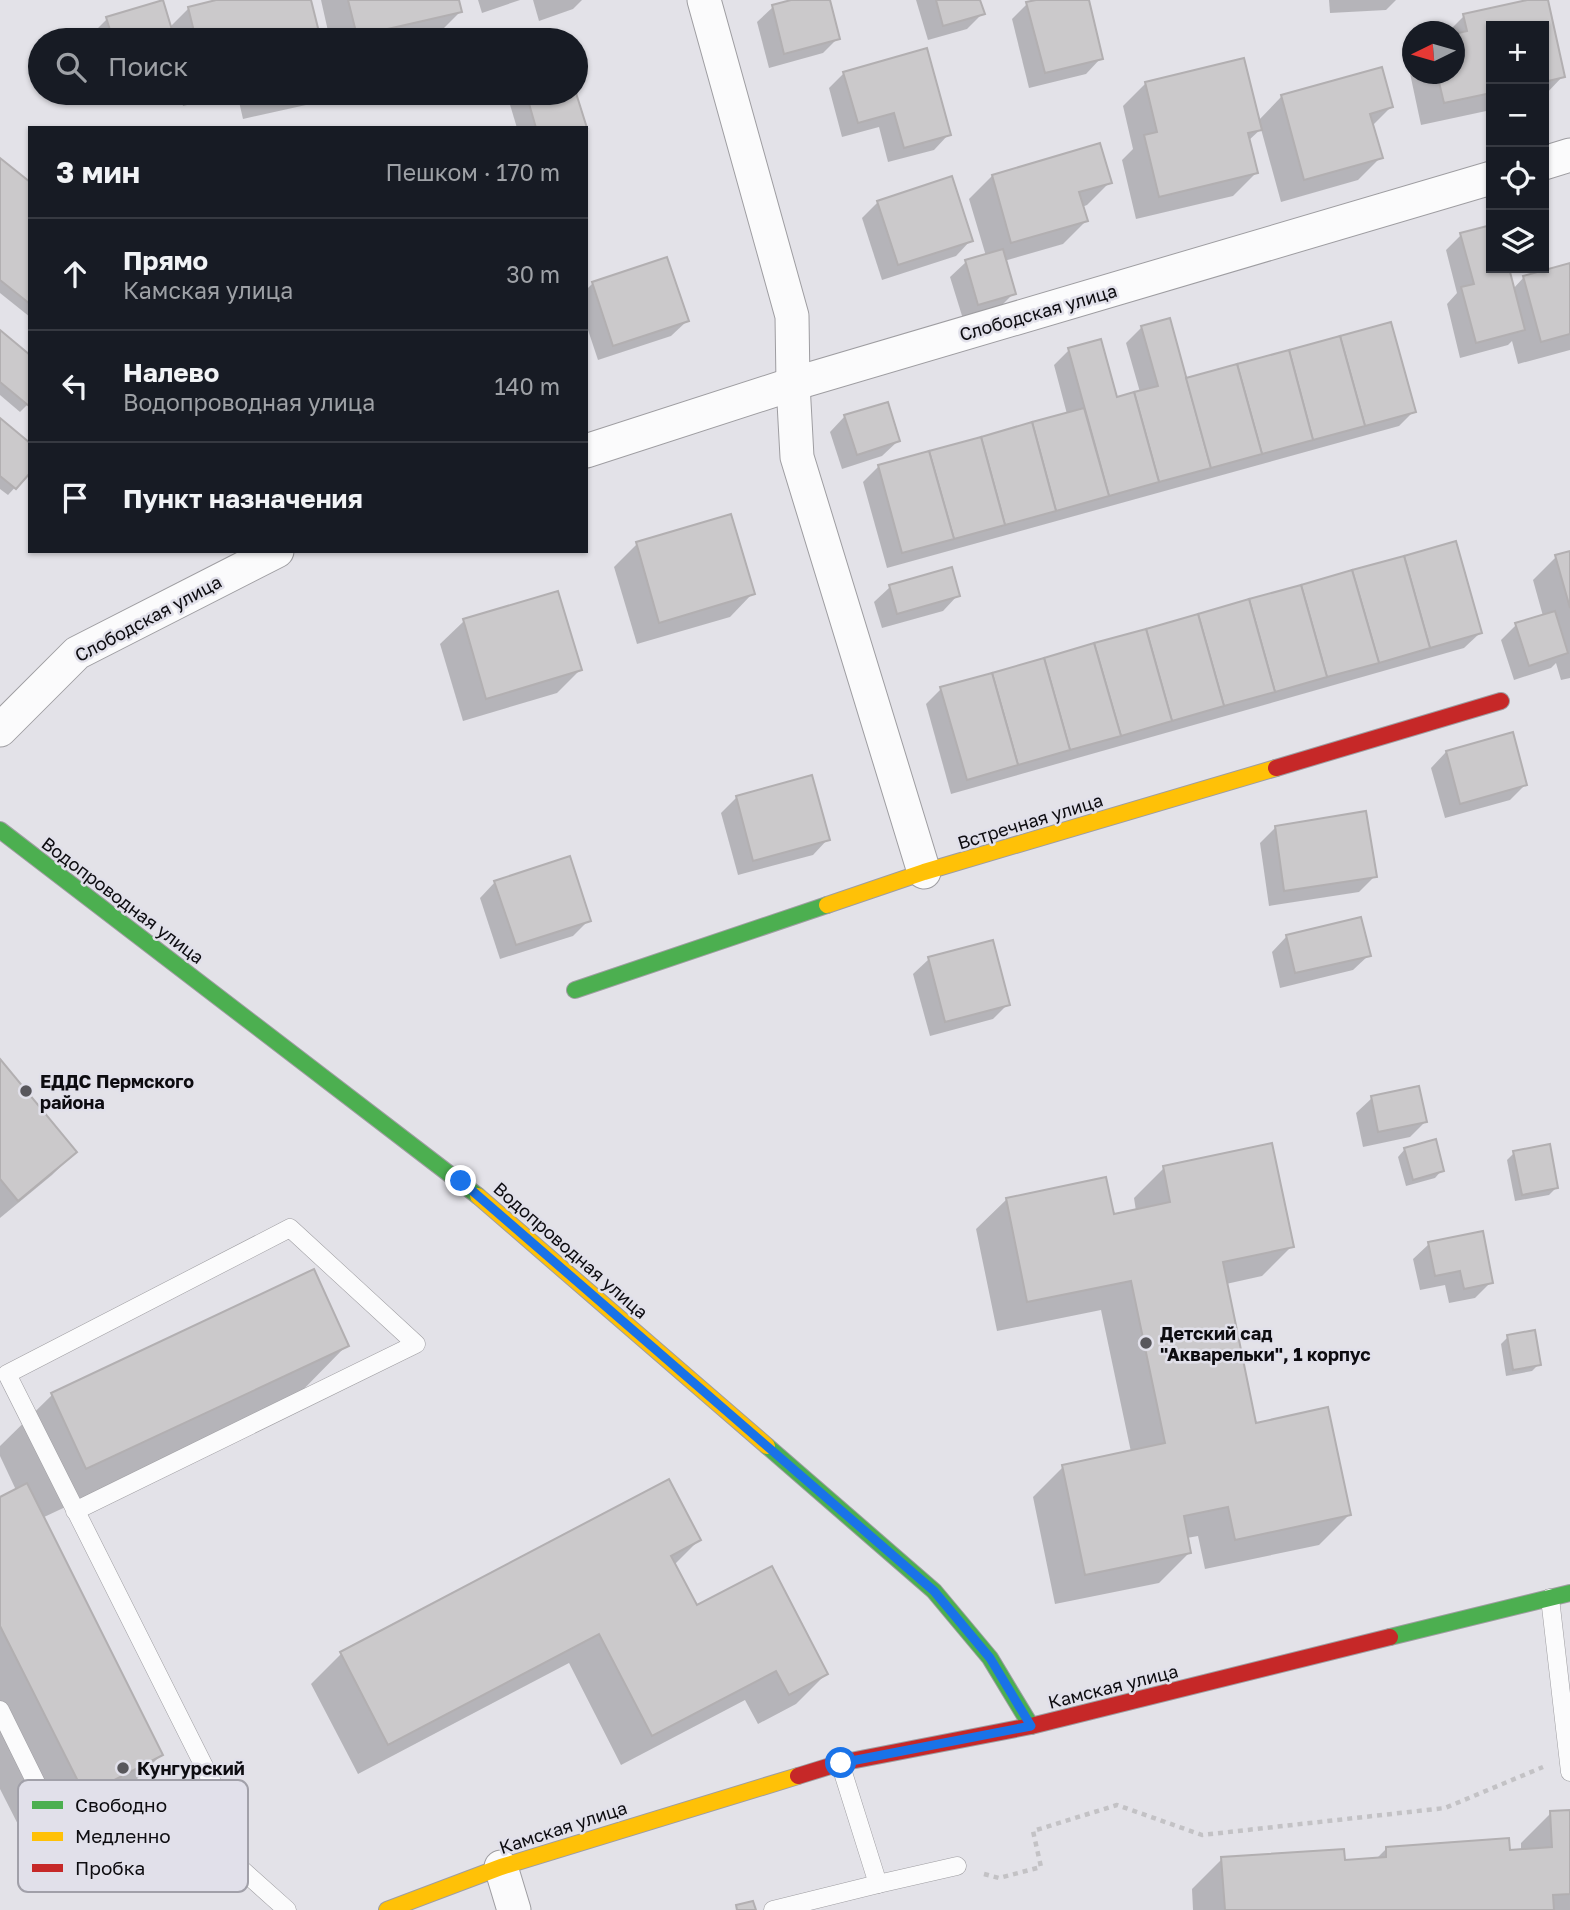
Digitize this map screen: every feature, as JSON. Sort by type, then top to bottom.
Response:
[{"type":"street","points":[[704,0],[793,316],[797,457],[924,872]]},
{"type":"street","points":[[1549,161],[1570,155]]},
{"type":"street","name":"Слободская улица","points":[[588,450],[793,383],[1486,179]]},
{"type":"street","name":"Слободская улица","points":[[0,730],[77,653],[273,553]]},
{"type":"street","name":"Встречная улица","points":[[575,990],[924,872],[1500,701]]},
{"type":"street","name":"Водопроводная улица","points":[[0,830],[461,1181],[861,1527],[934,1591],[990,1658],[1031,1726]]},
{"type":"street","name":"Камская улица","points":[[387,1910],[501,1867],[841,1763],[1031,1726],[1570,1593]]},
{"type":"street","points":[[501,1867],[514,1910]]},
{"type":"lane","points":[[75,1511],[416,1344],[290,1228],[3,1376],[75,1511],[211,1780]]},
{"type":"lane","points":[[1550,1598],[1569,1764]]},
{"type":"lane","points":[[0,1710],[35,1780]]},
{"type":"lane","points":[[841,1763],[878,1884]]},
{"type":"lane","points":[[772,1910],[957,1866]]},
{"type":"lane","points":[[248,1875],[287,1910]]},
{"type":"path","points":[[999,1878],[1041,1867],[1033,1831],[1117,1805],[1202,1835],[1445,1808],[1569,1764]]},
{"type":"building","points":[[163,0],[171,28],[109,28],[106,17]]},
{"type":"building","points":[[216,0],[311,0],[318,28],[193,28],[188,7]]},
{"type":"building","points":[[348,0],[459,0],[462,12],[392,28],[355,28]]},
{"type":"building","points":[[791,0],[830,0],[840,39],[784,54],[772,5]]},
{"type":"building","points":[[936,0],[980,0],[985,14],[943,26]]},
{"type":"building","points":[[1089,0],[1103,59],[1045,73],[1026,2]]},
{"type":"building","points":[[1527,0],[1548,0],[1565,77],[1549,81],[1549,21],[1486,21],[1486,94],[1444,103],[1439,84],[1465,84],[1467,31],[1463,14]]},
{"type":"building","points":[[927,48],[951,135],[904,148],[894,113],[858,123],[843,72]]},
{"type":"building","points":[[1244,58],[1262,130],[1248,133],[1258,173],[1159,197],[1144,135],[1157,132],[1145,82]]},
{"type":"building","points":[[1382,67],[1393,107],[1370,114],[1383,158],[1304,180],[1281,95]]},
{"type":"building","points":[[529,105],[580,105],[586,126],[535,126]]},
{"type":"building","points":[[1100,143],[1112,183],[1079,192],[1088,221],[1011,243],[992,175]]},
{"type":"building","points":[[0,158],[28,180],[28,302],[0,280]]},
{"type":"building","points":[[952,176],[973,241],[898,265],[877,201]]},
{"type":"building","points":[[1486,226],[1486,273],[1510,273],[1525,330],[1476,343],[1461,287],[1474,284],[1460,233]]},
{"type":"building","points":[[1003,249],[1016,294],[978,305],[965,260]]},
{"type":"building","points":[[667,257],[689,321],[613,346],[592,282]]},
{"type":"building","points":[[1570,263],[1570,334],[1541,342],[1523,276],[1549,273],[1549,269]]},
{"type":"building","points":[[1170,318],[1211,468],[1159,482],[1134,392],[1158,386],[1141,326]]},
{"type":"building","points":[[1391,322],[1416,412],[1365,426],[1340,336]]},
{"type":"building","points":[[0,330],[28,353],[28,405],[0,382]]},
{"type":"building","points":[[1340,336],[1365,426],[1313,440],[1289,350]]},
{"type":"building","points":[[1101,339],[1117,397],[1134,392],[1159,482],[1109,496],[1068,348]]},
{"type":"building","points":[[1289,350],[1313,440],[1262,454],[1237,364]]},
{"type":"building","points":[[1237,364],[1262,454],[1211,468],[1186,378]]},
{"type":"building","points":[[888,402],[900,441],[857,455],[844,415]]},
{"type":"building","points":[[1084,408],[1109,496],[1056,511],[1032,422]]},
{"type":"building","points":[[0,418],[28,441],[28,475],[16,489],[0,476]]},
{"type":"building","points":[[1032,422],[1056,511],[1005,525],[981,437]]},
{"type":"building","points":[[981,437],[1005,525],[954,539],[929,451]]},
{"type":"building","points":[[929,451],[954,539],[902,553],[878,465]]},
{"type":"building","points":[[731,514],[755,594],[659,623],[636,542]]},
{"type":"building","points":[[1456,541],[1482,633],[1430,648],[1404,556]]},
{"type":"building","points":[[1570,551],[1570,608],[1555,555]]},
{"type":"building","points":[[1404,556],[1430,648],[1379,663],[1352,570]]},
{"type":"building","points":[[952,567],[960,596],[897,614],[889,585]]},
{"type":"building","points":[[1352,570],[1379,663],[1327,677],[1301,585]]},
{"type":"building","points":[[1301,585],[1327,677],[1275,692],[1249,599]]},
{"type":"building","points":[[558,591],[582,670],[486,699],[463,619]]},
{"type":"building","points":[[1249,599],[1275,692],[1224,706],[1198,614]]},
{"type":"building","points":[[1555,611],[1568,653],[1529,666],[1515,623]]},
{"type":"building","points":[[1198,614],[1224,706],[1172,721],[1146,629]]},
{"type":"building","points":[[1146,629],[1172,721],[1121,736],[1094,643]]},
{"type":"building","points":[[1094,643],[1121,736],[1070,750],[1044,658]]},
{"type":"building","points":[[1044,658],[1070,750],[1018,765],[992,673]]},
{"type":"building","points":[[992,673],[1018,765],[967,780],[940,687]]},
{"type":"building","points":[[1513,732],[1527,785],[1460,804],[1446,751]]},
{"type":"building","points":[[812,775],[830,840],[753,861],[736,796]]},
{"type":"building","points":[[1366,811],[1377,877],[1284,891],[1275,826]]},
{"type":"building","points":[[570,856],[591,921],[516,945],[494,881]]},
{"type":"building","points":[[1361,917],[1371,956],[1295,973],[1286,935]]},
{"type":"building","points":[[993,940],[1010,1005],[945,1022],[928,957]]},
{"type":"building","points":[[0,1059],[77,1152],[18,1201],[0,1179]]},
{"type":"building","points":[[1419,1086],[1427,1122],[1378,1132],[1371,1096]]},
{"type":"building","points":[[1436,1139],[1444,1171],[1413,1180],[1404,1148]]},
{"type":"building","points":[[1272,1143],[1294,1247],[1223,1262],[1256,1423],[1328,1407],[1351,1515],[1235,1540],[1228,1507],[1184,1516],[1191,1553],[1085,1575],[1062,1465],[1165,1443],[1131,1281],[1027,1302],[1006,1198],[1106,1177],[1114,1214],[1170,1202],[1163,1166]]},
{"type":"building","points":[[1550,1144],[1558,1188],[1522,1195],[1513,1151]]},
{"type":"building","points":[[1483,1231],[1493,1283],[1464,1289],[1460,1271],[1435,1276],[1428,1242]]},
{"type":"building","points":[[314,1269],[349,1346],[86,1469],[51,1393]]},
{"type":"building","points":[[1535,1330],[1541,1365],[1513,1370],[1507,1335]]},
{"type":"building","points":[[669,1479],[701,1540],[671,1556],[697,1605],[772,1566],[828,1674],[789,1695],[776,1671],[652,1736],[599,1634],[388,1745],[340,1652]]},
{"type":"building","points":[[27,1483],[163,1755],[114,1780],[77,1780],[0,1626],[0,1497]]},
{"type":"building","points":[[1570,1810],[1570,1894],[1553,1895],[1554,1910],[1225,1910],[1221,1857],[1344,1849],[1345,1860],[1386,1857],[1386,1847],[1509,1838],[1510,1850],[1552,1847],[1550,1811]]},
{"type":"building","points":[[753,1901],[756,1910],[737,1910],[736,1905]]},
{"type":"traffic: fast","points":[[0,830],[478,1196]]},
{"type":"traffic: fast","points":[[575,990],[827,905]]},
{"type":"traffic: fast","points":[[767,1446],[934,1591],[990,1658],[1031,1726]]},
{"type":"traffic: fast","points":[[1390,1637],[1570,1593]]},
{"type":"traffic: slow","points":[[827,905],[924,872],[1276,768]]},
{"type":"traffic: slow","points":[[478,1196],[767,1446]]},
{"type":"traffic: slow","points":[[387,1910],[501,1867],[798,1776]]},
{"type":"traffic: jam","points":[[1276,768],[1501,701]]},
{"type":"traffic: jam","points":[[798,1776],[840,1763],[1031,1726],[1390,1637]]},
{"type":"place","name":"ЕДДС Пермского района","points":[[26,1091]]},
{"type":"place","name":"Детский сад \"Акварельки\", 1 корпус","points":[[1146,1343]]},
{"type":"place","name":"Кунгурский","points":[[123,1768]]},
{"type":"route","points":[[461,1181],[934,1591],[990,1658],[1031,1726],[841,1763]]}]
